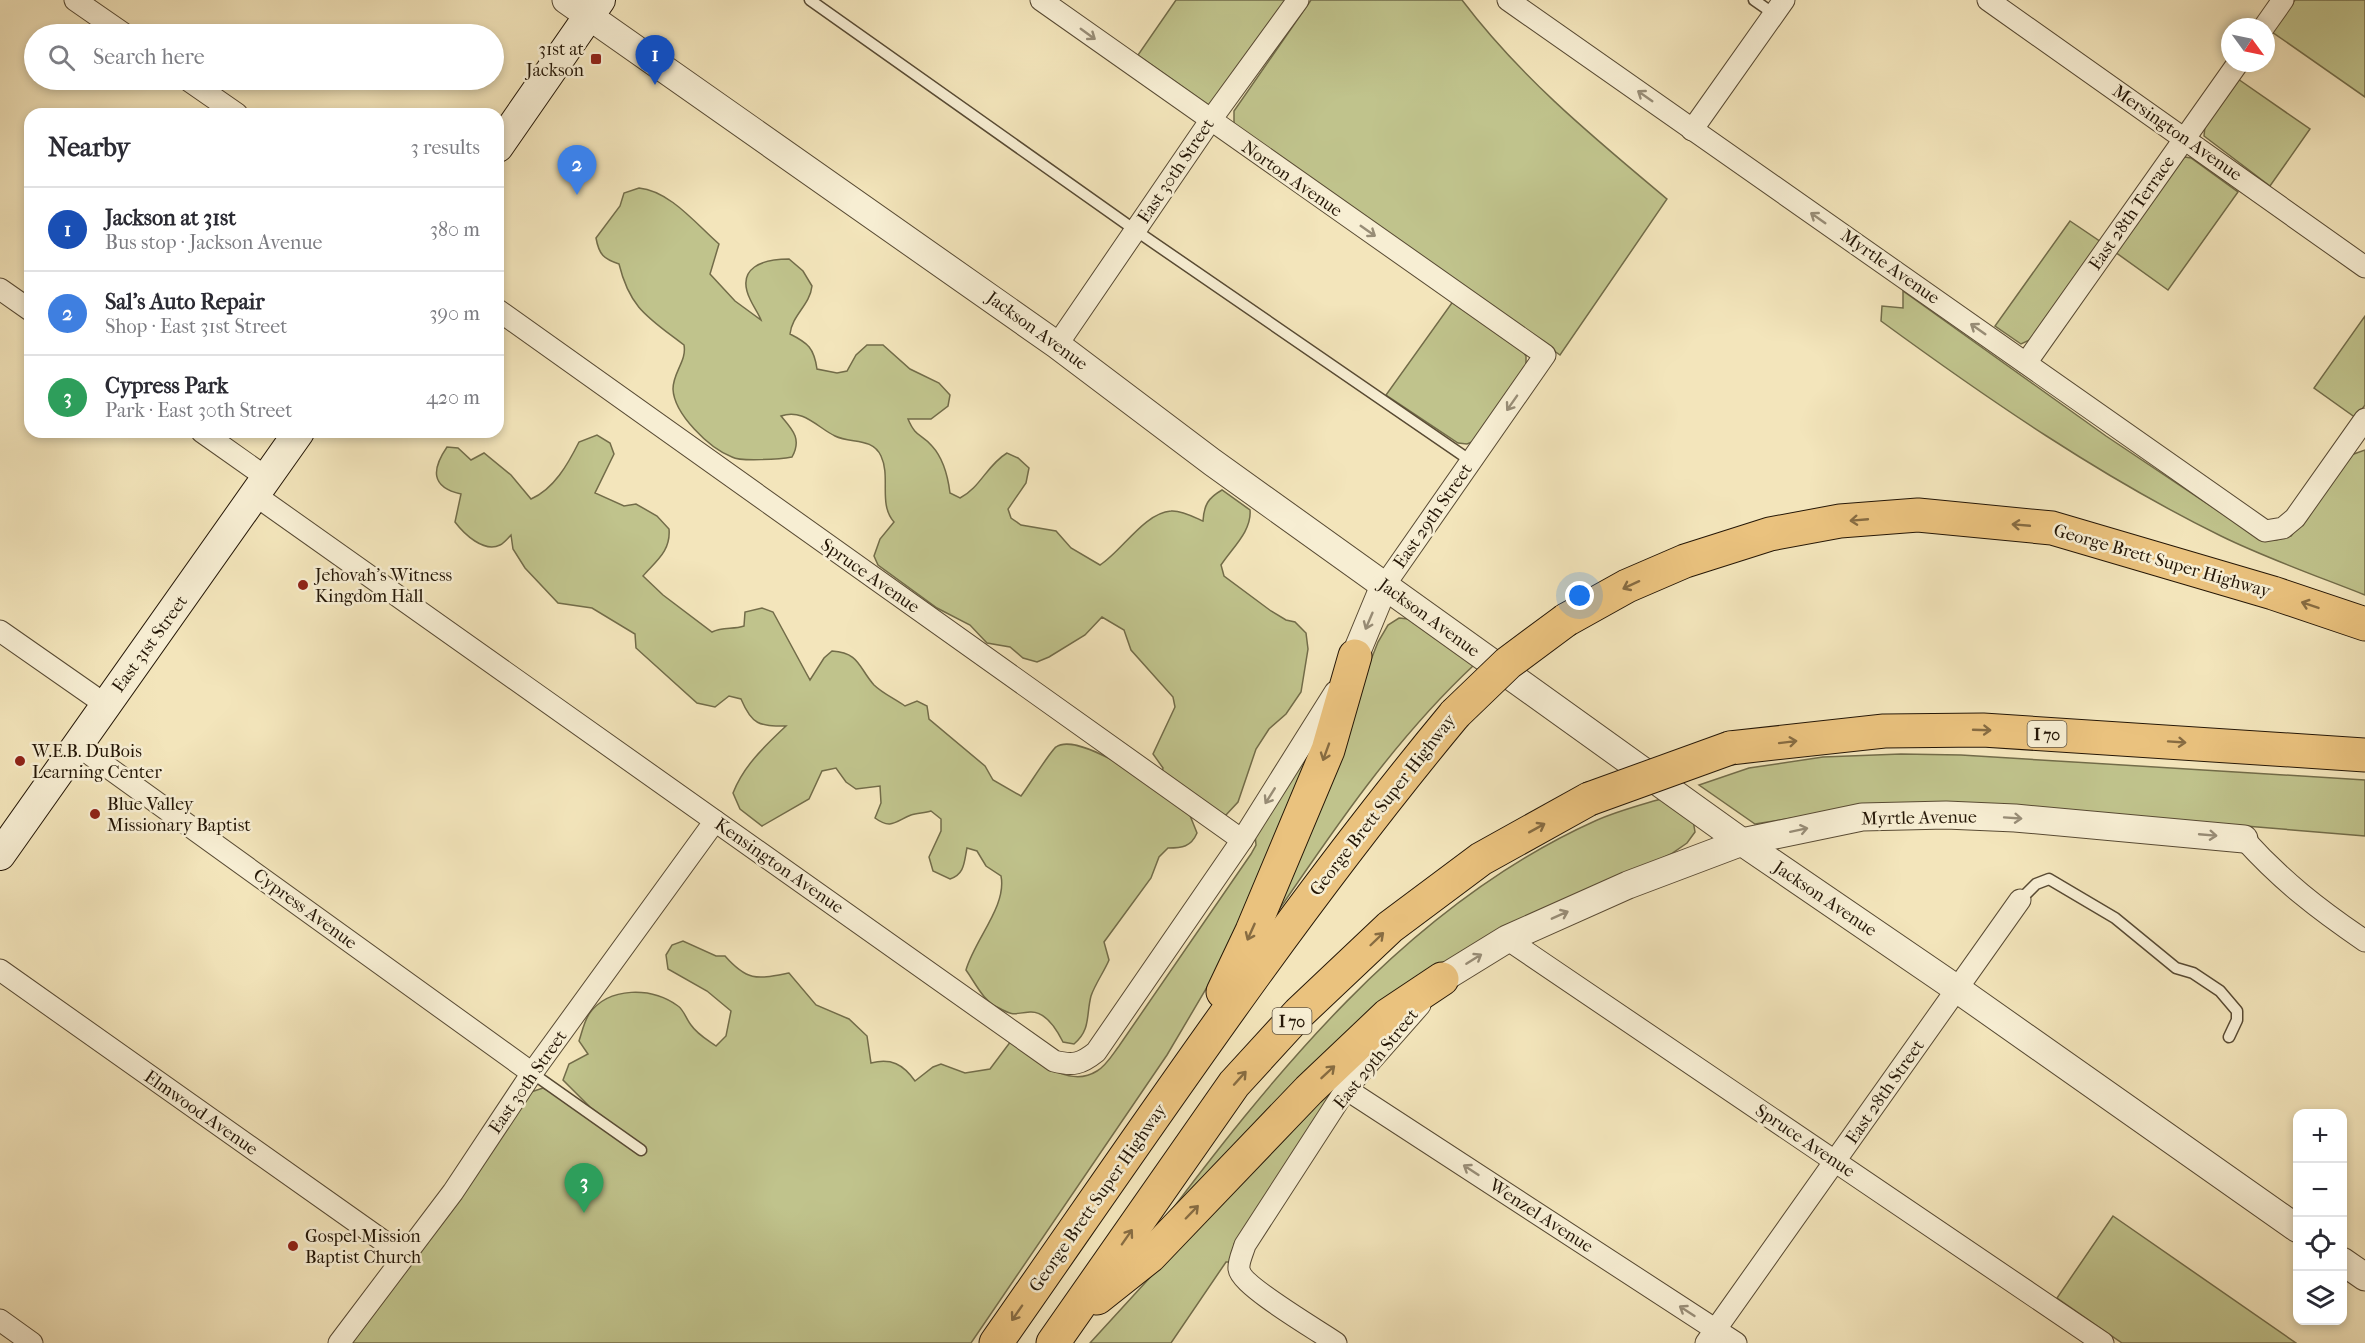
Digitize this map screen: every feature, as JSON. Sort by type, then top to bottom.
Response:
[{"type":"highway","name":"George Brett Super Highway","points":[[996,1343],[1281,936],[1392,789],[1455,714],[1508,663],[1566,620],[1627,586],[1685,561],[1770,534],[1840,522],[1918,515],[2052,528],[2273,593],[2365,624]]},
{"type":"highway","points":[[1183,1076],[1252,930],[1328,750],[1355,656]]},
{"type":"highway","name":"I 70","points":[[1061,1331],[1234,1084],[1299,1013],[1390,927],[1481,859],[1589,799],[1730,748],[1884,730],[1983,730],[2365,755]]},
{"type":"highway","points":[[1061,1331],[1150,1256],[1309,1089],[1388,1015],[1442,979]]},
{"type":"main road","points":[[504,137],[585,5]]},
{"type":"main road","name":"East 31st Street","points":[[0,855],[295,438]]},
{"type":"street","points":[[75,0],[110,24]]},
{"type":"street","name":"Norton Avenue","points":[[1041,0],[1545,355]]},
{"type":"street","name":"East 30th Street","points":[[1057,345],[1210,121],[1298,0]]},
{"type":"street","name":"Myrtle Avenue","points":[[1508,0],[2265,531],[2283,528],[2295,518],[2361,431]]},
{"type":"street","name":"Mersington Avenue","points":[[1988,0],[2365,267]]},
{"type":"street","points":[[2270,18],[2283,0]]},
{"type":"street","name":"Jackson Avenue","points":[[585,5],[1057,345],[1212,462],[1742,842],[1957,989],[2293,1225]]},
{"type":"street","points":[[1692,130],[1779,7]]},
{"type":"street","name":"East 28th Terrace","points":[[2026,363],[2232,72]]},
{"type":"street","points":[[202,90],[228,108]]},
{"type":"street","points":[[0,289],[24,306]]},
{"type":"street","name":"Spruce Avenue","points":[[504,314],[1242,840]]},
{"type":"street","name":"East 29th Street","points":[[1242,840],[1326,708],[1355,656],[1384,586],[1545,355]]},
{"type":"street","name":"Kensington Avenue","points":[[208,438],[261,487],[715,820],[1054,1061],[1071,1065],[1083,1063],[1096,1052],[1242,840]]},
{"type":"street","points":[[0,631],[106,705]]},
{"type":"street","name":"Cypress Avenue","points":[[77,745],[532,1073]]},
{"type":"street","name":"Myrtle Avenue","points":[[1507,939],[1628,885],[1742,842],[1862,817],[1946,815],[2015,818],[2244,839]]},
{"type":"street","name":"East 30th Street","points":[[339,1343],[403,1255],[453,1192],[532,1073],[715,820]]},
{"type":"street","points":[[2244,839],[2277,875],[2314,906],[2365,941]]},
{"type":"street","name":"East 28th Street","points":[[1711,1336],[2020,900]]},
{"type":"street","name":"East 29th Street","points":[[1336,1343],[1244,1280],[1239,1268],[1245,1245],[1346,1089],[1442,979],[1507,939]]},
{"type":"street","name":"Spruce Avenue","points":[[1507,939],[2103,1343]]},
{"type":"street","name":"Elmwood Avenue","points":[[0,970],[403,1255]]},
{"type":"street","name":"Wenzel Avenue","points":[[1346,1089],[1711,1336],[1736,1343]]},
{"type":"street","points":[[2347,1264],[2365,1276]]},
{"type":"street","points":[[0,1320],[32,1343]]},
{"type":"lane","points":[[810,0],[1135,230],[1472,461]]},
{"type":"lane","points":[[1754,0],[1779,7]]},
{"type":"lane","points":[[2020,900],[2036,884],[2049,879],[2115,918],[2176,968],[2193,973],[2232,1003],[2237,1011],[2237,1020],[2229,1037]]},
{"type":"lane","points":[[532,1073],[641,1150]]},
{"type":"green space","points":[[1176,0],[1289,0],[1209,105],[1138,55]]},
{"type":"green space","points":[[1311,0],[1462,0],[1533,81],[1667,199],[1560,355],[1234,124],[1234,111]]},
{"type":"green space","points":[[2295,0],[2365,0],[2365,97],[2275,34],[2275,28]]},
{"type":"green space","points":[[2238,79],[2310,129],[2270,186],[2204,136],[2205,126]]},
{"type":"green space","points":[[2185,157],[2191,158],[2238,192],[2168,290],[2115,252],[2179,161]]},
{"type":"green space","points":[[639,188],[650,190],[672,202],[719,244],[710,274],[735,301],[761,320],[746,288],[749,272],[762,263],[780,259],[789,259],[803,271],[812,286],[811,293],[794,321],[790,334],[809,347],[817,369],[837,373],[847,371],[856,355],[867,345],[883,345],[910,369],[939,383],[950,395],[948,406],[931,419],[908,419],[919,435],[939,456],[950,493],[960,498],[967,494],[1007,453],[1018,458],[1029,468],[1026,483],[1008,509],[1011,518],[1021,525],[1056,531],[1071,548],[1100,565],[1142,525],[1161,513],[1179,512],[1203,521],[1208,502],[1222,490],[1250,510],[1245,532],[1221,565],[1224,576],[1271,611],[1286,620],[1295,622],[1306,633],[1308,649],[1301,692],[1286,714],[1269,729],[1256,749],[1238,802],[1226,815],[1187,808],[1197,833],[1195,838],[1182,847],[1168,848],[1159,857],[1151,878],[1104,942],[1109,960],[1091,996],[1086,1028],[1074,1044],[1063,1042],[1054,1027],[1041,1015],[1030,1012],[1012,1013],[993,1005],[980,992],[966,970],[995,911],[1002,887],[1001,876],[986,866],[977,851],[967,848],[963,867],[955,877],[950,879],[933,871],[929,857],[941,831],[941,819],[931,811],[911,815],[889,824],[881,822],[875,818],[881,803],[880,786],[856,789],[846,782],[836,768],[822,771],[809,799],[762,826],[740,809],[733,793],[749,765],[786,726],[763,724],[753,719],[741,699],[729,696],[715,707],[697,703],[636,648],[635,634],[592,608],[558,603],[525,568],[513,549],[511,535],[500,545],[487,546],[469,537],[455,522],[461,494],[444,487],[437,476],[439,463],[447,447],[458,448],[471,460],[484,453],[511,475],[531,499],[547,489],[553,482],[565,467],[579,442],[597,435],[610,443],[614,454],[595,493],[624,506],[636,504],[657,516],[669,529],[668,544],[665,550],[643,576],[663,595],[712,632],[744,626],[745,612],[762,608],[773,612],[810,680],[824,658],[832,651],[848,655],[858,662],[874,685],[905,706],[917,701],[927,706],[929,719],[985,766],[993,780],[1021,796],[1053,750],[1065,744],[1078,746],[1108,758],[1159,789],[1163,768],[1153,754],[1175,707],[1173,697],[1131,650],[1124,630],[1102,617],[1085,635],[1037,662],[1023,658],[1010,647],[987,643],[970,625],[937,608],[878,565],[874,556],[880,539],[894,522],[889,515],[885,499],[884,464],[877,450],[872,446],[835,436],[810,420],[789,414],[781,416],[795,435],[796,445],[792,457],[737,459],[723,453],[694,429],[679,409],[673,389],[675,377],[684,356],[684,345],[642,311],[629,292],[619,264],[603,256],[597,244],[596,238],[620,206],[624,193]]},
{"type":"green space","points":[[2070,221],[2101,242],[2032,339],[2021,344],[1995,326]]},
{"type":"green space","points":[[1903,291],[2106,436],[2254,535],[2276,540],[2291,536],[2351,455],[2365,450],[2365,595],[2275,560],[2176,513],[2089,463],[2004,408],[1881,321],[1882,306],[1903,308]]},
{"type":"green space","points":[[1454,300],[1521,348],[1526,356],[1526,367],[1477,440],[1467,444],[1458,443],[1386,395]]},
{"type":"green space","points":[[2365,316],[2365,405],[2356,418],[2314,388]]},
{"type":"green space","points":[[1399,618],[1409,619],[1474,665],[1409,733],[1380,769],[1244,961],[1298,845],[1378,642],[1388,625]]},
{"type":"green space","points":[[1327,718],[1226,955],[1167,1055],[971,1343],[346,1343],[531,1092],[543,1088],[627,1135],[590,1107],[563,1080],[569,1064],[588,1054],[579,1041],[587,1017],[598,1005],[619,994],[631,992],[656,995],[680,1008],[696,1031],[716,1046],[726,1036],[731,1011],[707,991],[668,969],[666,955],[672,945],[683,941],[716,956],[725,956],[740,970],[754,977],[789,973],[816,1005],[849,1019],[867,1036],[871,1063],[885,1061],[896,1064],[906,1070],[915,1081],[933,1067],[941,1064],[965,1073],[990,1069],[1011,1041],[1041,1063],[1063,1074],[1074,1077],[1086,1076],[1097,1071],[1119,1046],[1251,854],[1256,845],[1255,834]]},
{"type":"green space","points":[[1901,754],[1961,755],[2365,780],[2365,836],[2027,808],[1862,807],[1755,824],[1699,785],[1749,768],[1823,757]]},
{"type":"green space","points":[[1664,798],[1693,820],[1695,832],[1687,843],[1671,854],[1450,959],[1150,1239],[1244,1117],[1294,1058],[1347,1001],[1403,948],[1463,899],[1527,857],[1603,817]]},
{"type":"green space","points":[[1348,1072],[1234,1244],[1232,1262],[1226,1262],[1171,1343],[1090,1343],[1296,1118]]},
{"type":"green space","points":[[2113,1216],[2296,1343],[2122,1343],[2057,1298]]},
{"type":"place","name":"31st at Jackson","points":[[596,59]]},
{"type":"place","name":"Jackson at 31st","points":[[655,85]]},
{"type":"place","name":"Sal's Auto Repair","points":[[577,195]]},
{"type":"place","name":"Jehovah's Witness Kingdom Hall","points":[[303,585]]},
{"type":"place","name":"W.E.B. DuBois Learning Center","points":[[20,761]]},
{"type":"place","name":"Blue Valley Missionary Baptist","points":[[95,814]]},
{"type":"place","name":"Cypress Park","points":[[584,1213]]},
{"type":"place","name":"Gospel Mission Baptist Church","points":[[293,1246]]}]
